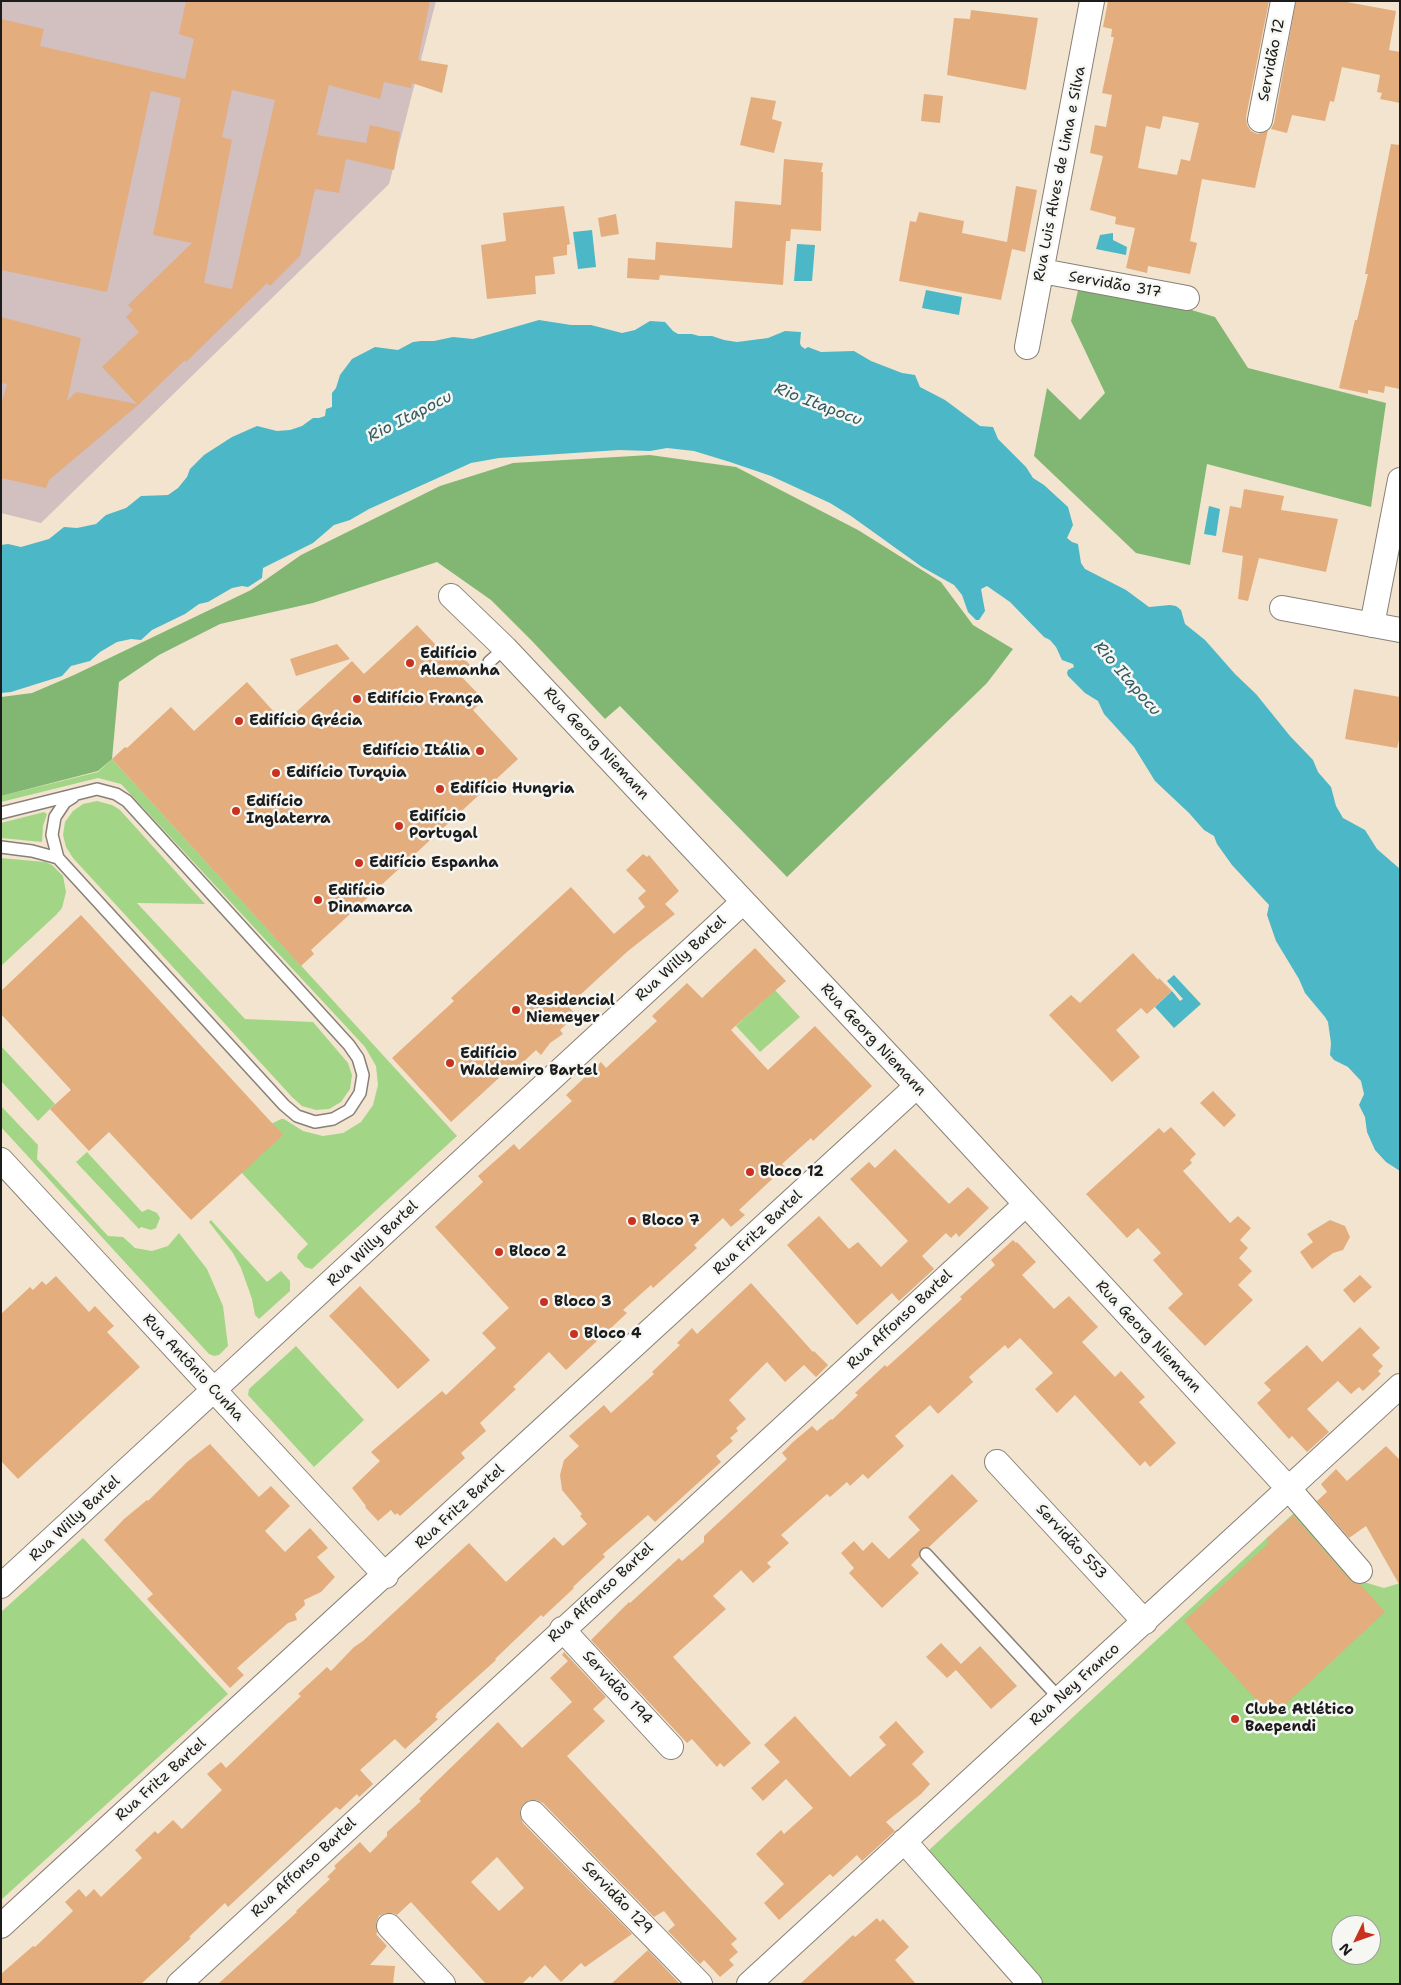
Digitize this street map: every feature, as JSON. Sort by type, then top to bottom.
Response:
[{"type":"street","name":"Rua Luis Alves de Lima e Silva","points":[[1027,347],[1092,1]]},
{"type":"street","name":"Servidão 12","points":[[1260,120],[1283,1]]},
{"type":"street","name":"Servidão 317","points":[[1042,272],[1187,298]]},
{"type":"street","points":[[1372,625],[1400,480]]},
{"type":"street","name":"Rua Georg Niemann","points":[[451,596],[497,655],[743,902],[917,1086],[1289,1489],[1360,1571]]},
{"type":"street","points":[[1282,608],[1400,630]]},
{"type":"street","name":"Rua Willy Bartel","points":[[1,1586],[743,902]]},
{"type":"street","name":"Rua Fritz Bartel","points":[[1,1926],[386,1576],[917,1086]]},
{"type":"street","name":"Rua Antônio Cunha","points":[[1,1160],[386,1576]]},
{"type":"street","name":"Rua Affonso Bartel","points":[[178,1984],[1026,1204]]},
{"type":"street","name":"Rua Ney Franco","points":[[749,1984],[1400,1386]]},
{"type":"street","name":"Servidão 553","points":[[997,1462],[1145,1622]]},
{"type":"street","name":"Servidão 194","points":[[562,1629],[671,1747]]},
{"type":"street","name":"Servidão 129","points":[[533,1813],[700,1984]]},
{"type":"street","points":[[904,1841],[1030,1984]]},
{"type":"street","points":[[389,1926],[443,1984]]},
{"type":"lane","points":[[1,813],[79,793],[97,789],[116,794],[127,802],[349,1045],[358,1058],[363,1075],[360,1094],[349,1110],[333,1120],[315,1122],[297,1116],[284,1105],[58,858],[52,835],[55,817],[65,802],[79,793]]},
{"type":"lane","points":[[1,848],[32,850],[58,858]]},
{"type":"lane","points":[[926,1554],[1060,1700]]},
{"type":"shaded area","points":[[1,1],[436,1],[389,184],[41,523],[1,513]]},
{"type":"green space","points":[[1081,277],[1215,317],[1248,368],[1386,403],[1371,507],[1207,464],[1190,565],[1136,553],[1034,456],[1047,388],[1080,420],[1105,393],[1071,321]]},
{"type":"green space","points":[[650,455],[736,467],[858,530],[941,582],[973,625],[1013,649],[987,683],[787,877],[620,706],[605,719],[491,600],[437,562],[313,603],[220,624],[159,655],[119,682],[112,759],[98,771],[1,796],[1,697],[32,693],[74,675],[251,590],[301,555],[440,486],[513,463]]},
{"type":"green space","points":[[112,759],[457,1136],[312,1269],[305,1267],[297,1258],[298,1254],[308,1244],[241,1172],[271,1124],[281,1119],[303,1131],[323,1136],[343,1133],[361,1122],[373,1105],[378,1085],[376,1066],[365,1047],[121,784],[98,778],[1,802],[1,796],[98,772]]},
{"type":"green space","points":[[97,801],[112,805],[120,810],[205,904],[137,903],[245,1019],[313,1022],[348,1063],[352,1075],[350,1089],[341,1102],[329,1109],[316,1110],[302,1106],[292,1097],[73,858],[66,847],[63,835],[65,822],[73,811],[83,804]]},
{"type":"green space","points":[[44,812],[47,814],[43,826],[42,842],[1,838],[1,823]]},
{"type":"green space","points":[[1,858],[45,862],[52,865],[63,876],[66,892],[62,908],[56,915],[1,966]]},
{"type":"green space","points":[[775,990],[800,1017],[760,1052],[736,1026]]},
{"type":"green space","points":[[1,1046],[55,1104],[38,1121],[1,1081]]},
{"type":"green space","points":[[1,1106],[38,1145],[37,1159],[108,1236],[123,1237],[135,1248],[152,1251],[168,1246],[179,1233],[207,1269],[223,1306],[228,1346],[219,1355],[209,1354],[1,1127]]},
{"type":"green space","points":[[87,1152],[142,1212],[148,1209],[157,1213],[160,1218],[156,1228],[151,1230],[141,1227],[139,1229],[76,1162]]},
{"type":"green space","points":[[211,1220],[267,1282],[281,1271],[290,1281],[290,1291],[259,1319],[255,1315],[252,1299],[241,1268],[233,1253],[209,1222]]},
{"type":"green space","points":[[296,1346],[364,1420],[314,1467],[248,1395],[249,1389]]},
{"type":"green space","name":"Clube Atlético Baependi","points":[[1295,1512],[1357,1580],[1384,1588],[1400,1583],[1400,1984],[1043,1984],[929,1860],[928,1851]]},
{"type":"green space","points":[[83,1538],[228,1694],[1,1900],[1,1612]]},
{"type":"water","points":[[592,230],[596,267],[578,269],[573,232]]},
{"type":"water","points":[[1113,233],[1113,240],[1127,247],[1126,255],[1096,249],[1100,235]]},
{"type":"water","points":[[797,244],[815,245],[812,281],[794,281]]},
{"type":"water","points":[[926,290],[962,297],[959,315],[922,308]]},
{"type":"water","name":"Rio Itapocu","points":[[539,320],[571,325],[591,325],[622,333],[635,330],[650,321],[665,322],[678,334],[712,336],[737,342],[768,338],[785,331],[801,332],[800,343],[805,349],[808,347],[821,352],[854,351],[871,361],[902,373],[915,375],[920,387],[945,400],[980,426],[993,427],[998,439],[1026,467],[1033,478],[1044,485],[1068,507],[1073,525],[1067,538],[1078,544],[1081,563],[1085,569],[1126,590],[1149,607],[1170,605],[1176,606],[1181,610],[1185,624],[1205,640],[1235,674],[1256,694],[1290,736],[1313,760],[1318,772],[1331,787],[1336,806],[1343,818],[1365,830],[1377,849],[1400,869],[1400,1171],[1386,1162],[1375,1150],[1367,1132],[1365,1117],[1359,1105],[1364,1094],[1361,1081],[1348,1067],[1334,1060],[1330,1055],[1331,1043],[1328,1022],[1305,993],[1299,979],[1276,941],[1267,915],[1269,905],[1232,865],[1217,844],[1214,836],[1204,830],[1155,781],[1134,747],[1104,714],[1098,701],[1085,693],[1068,676],[1068,670],[1074,667],[1073,664],[1062,660],[1056,647],[1050,640],[1044,637],[1010,602],[987,586],[981,589],[985,611],[979,620],[976,620],[968,612],[962,595],[954,585],[922,567],[830,503],[771,476],[694,451],[667,448],[650,451],[619,450],[499,458],[471,463],[369,509],[350,520],[334,525],[313,543],[263,568],[262,578],[248,587],[232,588],[208,602],[199,604],[185,614],[152,630],[141,640],[131,639],[117,642],[100,652],[90,661],[71,666],[62,676],[11,692],[1,693],[1,545],[8,544],[21,547],[49,539],[64,527],[77,528],[96,524],[106,515],[126,508],[141,496],[168,495],[178,488],[187,477],[190,469],[204,455],[232,437],[257,426],[277,431],[290,430],[302,426],[313,418],[325,416],[326,409],[332,407],[332,393],[336,388],[340,375],[352,359],[375,347],[398,350],[413,342],[434,341],[453,337],[473,339]]},
{"type":"water","points":[[1209,506],[1220,509],[1216,536],[1204,534]]},
{"type":"water","points":[[1174,975],[1201,1004],[1174,1028],[1155,1007],[1172,991],[1180,1001],[1183,999],[1167,981]]},
{"type":"building","points":[[186,1],[430,1],[418,60],[448,65],[442,93],[412,83],[411,88],[384,82],[380,99],[329,85],[317,135],[366,143],[370,125],[400,132],[394,170],[346,159],[339,193],[315,189],[300,256],[270,286],[267,283],[186,362],[185,360],[138,405],[49,480],[46,488],[1,478],[1,405],[7,384],[1,383],[1,317],[81,338],[67,401],[76,392],[137,404],[102,367],[139,332],[126,317],[133,310],[128,305],[192,243],[153,235],[181,98],[151,91],[107,292],[1,270],[1,19],[44,29],[40,46],[185,79],[194,39],[179,34]],"holes":[[[232,90],[275,100],[232,289],[204,283],[232,140],[222,137]]]},
{"type":"building","points":[[1108,1],[1269,1],[1246,117],[1247,125],[1251,131],[1258,134],[1268,130],[1255,188],[1202,179],[1190,241],[1197,243],[1190,274],[1148,266],[1147,273],[1126,268],[1135,228],[1115,224],[1116,217],[1090,210],[1103,156],[1090,153],[1095,125],[1106,127],[1112,95],[1102,93],[1114,37],[1111,37],[1112,29],[1103,27]],"holes":[[[1163,116],[1199,123],[1190,161],[1181,159],[1177,175],[1138,168],[1146,126],[1160,129]]]},
{"type":"building","points":[[1296,1],[1341,1],[1396,11],[1389,50],[1400,52],[1400,103],[1380,99],[1382,93],[1377,92],[1380,75],[1342,67],[1334,102],[1330,101],[1325,121],[1292,115],[1287,133],[1271,129],[1274,123]]},
{"type":"building","points":[[971,10],[1038,18],[1026,90],[947,75],[954,18],[970,19]]},
{"type":"building","points":[[924,94],[943,96],[940,123],[921,121]]},
{"type":"building","points":[[751,97],[776,101],[772,119],[782,122],[774,153],[740,145]]},
{"type":"building","points":[[1391,144],[1400,145],[1400,389],[1385,386],[1384,393],[1368,390],[1368,394],[1339,388],[1368,274],[1365,274]]},
{"type":"building","points":[[784,159],[823,163],[821,172],[823,172],[821,231],[791,229],[790,241],[786,241],[783,285],[660,275],[659,280],[627,278],[628,258],[655,260],[656,242],[732,248],[735,201],[781,205]]},
{"type":"building","points":[[1016,186],[1037,190],[1025,252],[1012,249],[1001,300],[899,281],[910,221],[916,222],[919,212],[964,221],[962,233],[1007,242]]},
{"type":"building","points":[[564,206],[570,244],[567,245],[567,255],[553,257],[555,274],[535,276],[536,294],[487,299],[481,245],[506,241],[503,213]]},
{"type":"building","points":[[616,214],[619,234],[601,237],[598,218]]},
{"type":"building","points":[[1244,489],[1284,496],[1281,510],[1338,519],[1326,572],[1259,558],[1248,601],[1238,599],[1243,556],[1222,552],[1230,506],[1241,508]]},
{"type":"building","points":[[417,625],[451,661],[459,653],[470,665],[460,675],[484,700],[473,710],[518,759],[311,950],[314,954],[301,966],[112,759],[125,747],[127,748],[171,707],[194,731],[247,682],[284,723],[352,661],[364,674]]},
{"type":"building","points":[[337,644],[350,659],[296,676],[290,659]]},
{"type":"building","points":[[1354,689],[1400,697],[1400,736],[1397,748],[1345,739]]},
{"type":"building","points":[[643,854],[647,857],[649,855],[679,891],[665,904],[675,914],[628,951],[568,1006],[576,1015],[560,1030],[563,1034],[550,1043],[541,1055],[536,1050],[516,1069],[513,1065],[451,1122],[392,1058],[454,1001],[451,998],[571,887],[614,934],[645,907],[638,898],[646,891],[626,870]]},
{"type":"building","points":[[81,915],[283,1135],[191,1220],[109,1132],[89,1151],[50,1109],[71,1090],[1,1014],[1,991]]},
{"type":"building","points":[[755,948],[786,981],[731,1030],[768,1070],[815,1026],[872,1086],[813,1141],[811,1138],[782,1164],[785,1167],[739,1210],[745,1215],[731,1227],[723,1218],[694,1245],[697,1248],[653,1288],[651,1285],[623,1310],[627,1313],[566,1370],[549,1352],[513,1387],[516,1389],[480,1423],[486,1431],[461,1453],[465,1458],[400,1516],[397,1513],[395,1515],[391,1510],[378,1521],[365,1507],[352,1488],[380,1461],[371,1452],[442,1391],[446,1395],[496,1348],[482,1333],[509,1308],[435,1227],[483,1182],[478,1176],[514,1144],[519,1150],[572,1101],[566,1095],[601,1062],[606,1068],[657,1021],[652,1016],[687,983],[702,998]]},
{"type":"building","points":[[1133,953],[1158,980],[1159,978],[1172,991],[1147,1014],[1141,1008],[1116,1030],[1140,1057],[1112,1082],[1049,1015],[1071,995],[1080,1003]]},
{"type":"building","points":[[1213,1091],[1236,1115],[1224,1127],[1200,1103]]},
{"type":"building","points":[[1171,1127],[1196,1154],[1190,1160],[1192,1163],[1183,1171],[1230,1223],[1238,1216],[1251,1228],[1240,1240],[1248,1248],[1239,1258],[1252,1271],[1238,1285],[1253,1300],[1205,1346],[1168,1308],[1183,1294],[1153,1260],[1161,1253],[1138,1228],[1127,1238],[1086,1194],[1159,1128],[1164,1133]]},
{"type":"building","points":[[895,1149],[949,1204],[968,1187],[989,1208],[959,1237],[956,1233],[951,1238],[946,1233],[922,1256],[934,1269],[899,1301],[892,1293],[857,1325],[787,1245],[819,1216],[849,1249],[858,1242],[881,1267],[908,1241],[850,1179],[869,1162],[875,1168]]},
{"type":"building","points":[[1330,1220],[1345,1226],[1350,1237],[1343,1250],[1333,1253],[1312,1269],[1300,1252],[1313,1242],[1307,1234]]},
{"type":"building","points":[[1013,1240],[1036,1262],[1022,1275],[1054,1309],[1069,1296],[1098,1327],[1082,1342],[1115,1377],[1121,1371],[1145,1397],[1139,1402],[1176,1443],[1150,1467],[1145,1461],[1140,1466],[1075,1395],[1057,1413],[1035,1389],[1053,1373],[1020,1338],[1008,1349],[1005,1345],[969,1377],[973,1382],[938,1414],[930,1405],[895,1436],[904,1446],[868,1479],[863,1474],[850,1486],[847,1482],[830,1497],[827,1494],[781,1535],[789,1543],[767,1563],[771,1567],[753,1583],[741,1570],[713,1596],[726,1609],[673,1657],[751,1743],[724,1767],[720,1763],[717,1767],[692,1739],[687,1743],[591,1640],[629,1602],[679,1558],[682,1561],[704,1542],[704,1536],[787,1459],[782,1453],[793,1442],[812,1426],[817,1431],[832,1420],[858,1395],[855,1393],[885,1365],[887,1367],[962,1299],[960,1297],[995,1265],[991,1260]]},
{"type":"building","points":[[1360,1275],[1372,1287],[1354,1303],[1343,1290]]},
{"type":"building","points":[[56,1276],[89,1312],[95,1306],[114,1326],[107,1332],[140,1367],[18,1479],[1,1461],[1,1314],[30,1287],[33,1290],[42,1281],[46,1285]]},
{"type":"building","points":[[751,1283],[813,1352],[828,1365],[816,1377],[804,1365],[785,1382],[767,1362],[729,1400],[746,1419],[736,1428],[738,1431],[730,1438],[733,1441],[716,1456],[721,1462],[655,1522],[648,1515],[603,1554],[605,1557],[574,1588],[543,1617],[541,1615],[496,1660],[436,1714],[435,1717],[438,1719],[405,1749],[395,1739],[360,1770],[373,1784],[359,1797],[357,1794],[340,1810],[336,1807],[228,1907],[225,1903],[189,1937],[191,1938],[141,1984],[1,1984],[1,1974],[33,1946],[35,1947],[73,1911],[65,1902],[79,1889],[86,1897],[94,1889],[101,1897],[142,1858],[135,1850],[155,1831],[158,1834],[173,1820],[182,1829],[222,1790],[207,1774],[221,1762],[226,1768],[301,1696],[298,1694],[327,1667],[331,1671],[354,1647],[363,1641],[469,1543],[506,1582],[554,1537],[563,1546],[587,1524],[580,1516],[582,1514],[562,1490],[560,1475],[564,1460],[579,1446],[569,1436],[604,1405],[611,1413],[654,1374],[652,1372],[680,1345],[677,1343],[692,1328],[697,1334]]},
{"type":"building","points":[[360,1286],[430,1360],[398,1389],[329,1316]]},
{"type":"building","points":[[1360,1327],[1380,1348],[1372,1355],[1383,1366],[1378,1371],[1381,1374],[1363,1391],[1359,1387],[1351,1394],[1338,1381],[1307,1409],[1329,1432],[1307,1452],[1292,1436],[1289,1439],[1257,1403],[1271,1390],[1264,1383],[1307,1345],[1322,1362]]},
{"type":"building","points":[[210,1444],[259,1497],[271,1486],[290,1506],[265,1531],[285,1552],[310,1528],[328,1548],[317,1557],[335,1577],[321,1592],[304,1600],[305,1605],[295,1614],[297,1620],[288,1623],[237,1668],[244,1675],[230,1688],[147,1599],[153,1594],[104,1540],[124,1519],[148,1501],[187,1462]]},
{"type":"building","points":[[1386,1446],[1400,1460],[1400,1586],[1366,1526],[1349,1538],[1317,1501],[1327,1492],[1321,1484],[1336,1469],[1347,1481]]},
{"type":"building","points":[[952,1474],[978,1501],[929,1547],[921,1549],[919,1557],[911,1565],[919,1573],[882,1608],[849,1573],[854,1568],[841,1553],[854,1541],[863,1551],[872,1542],[889,1559],[920,1530],[908,1517]]},
{"type":"building","points":[[1293,1515],[1350,1580],[1360,1584],[1385,1612],[1272,1717],[1184,1621],[1269,1543],[1266,1539]]},
{"type":"building","points":[[941,1643],[961,1664],[980,1646],[1017,1686],[991,1709],[956,1670],[947,1678],[926,1657]]},
{"type":"building","points":[[564,1652],[606,1697],[593,1709],[605,1721],[567,1756],[737,1939],[731,1944],[738,1952],[729,1960],[734,1965],[720,1977],[704,1960],[700,1964],[668,1931],[675,1925],[664,1911],[654,1917],[543,1803],[537,1800],[530,1800],[524,1803],[520,1809],[523,1823],[632,1934],[585,1967],[581,1963],[561,1982],[545,1965],[532,1978],[530,1976],[522,1984],[486,1984],[411,1902],[397,1915],[385,1913],[379,1916],[376,1922],[376,1934],[387,1946],[370,1965],[395,1966],[393,1984],[218,1984],[297,1912],[330,1879],[327,1877],[336,1868],[334,1866],[360,1842],[370,1853],[387,1836],[387,1832],[421,1801],[419,1799],[498,1722],[522,1748],[572,1702],[550,1678],[568,1661],[562,1655]],"holes":[[[497,1857],[524,1888],[499,1911],[471,1882]]]},
{"type":"building","points":[[795,1716],[850,1777],[886,1745],[879,1737],[896,1721],[924,1752],[912,1764],[930,1784],[921,1794],[886,1822],[895,1831],[862,1861],[857,1855],[833,1877],[830,1874],[779,1920],[764,1903],[784,1884],[756,1854],[781,1830],[784,1834],[813,1808],[786,1779],[763,1801],[751,1788],[780,1762],[764,1745]]},
{"type":"building","points":[[877,1918],[880,1922],[883,1919],[909,1947],[895,1960],[916,1984],[800,1984],[853,1935],[855,1937]]},
{"type":"building","points":[[648,1950],[679,1983],[611,1984]]},
{"type":"place","name":"Edifício Alemanha","points":[[410,663]]},
{"type":"place","name":"Edifício França","points":[[357,699]]},
{"type":"place","name":"Edifício Grécia","points":[[239,721]]},
{"type":"place","name":"Edifício Itália","points":[[480,751]]},
{"type":"place","name":"Edifício Turquia","points":[[276,773]]},
{"type":"place","name":"Edifício Hungria","points":[[440,789]]},
{"type":"place","name":"Edifício Inglaterra","points":[[236,811]]},
{"type":"place","name":"Edifício Portugal","points":[[399,826]]},
{"type":"place","name":"Edifício Espanha","points":[[359,863]]},
{"type":"place","name":"Edifício Dinamarca","points":[[318,900]]},
{"type":"place","name":"Residencial Niemeyer","points":[[516,1010]]},
{"type":"place","name":"Edifício Waldemiro Bartel","points":[[450,1063]]},
{"type":"place","name":"Bloco 12","points":[[750,1172]]},
{"type":"place","name":"Bloco 7","points":[[632,1221]]},
{"type":"place","name":"Bloco 2","points":[[499,1252]]},
{"type":"place","name":"Bloco 3","points":[[544,1302]]},
{"type":"place","name":"Bloco 4","points":[[574,1334]]},
{"type":"place","name":"Clube Atlético Baependi","points":[[1235,1719]]}]
